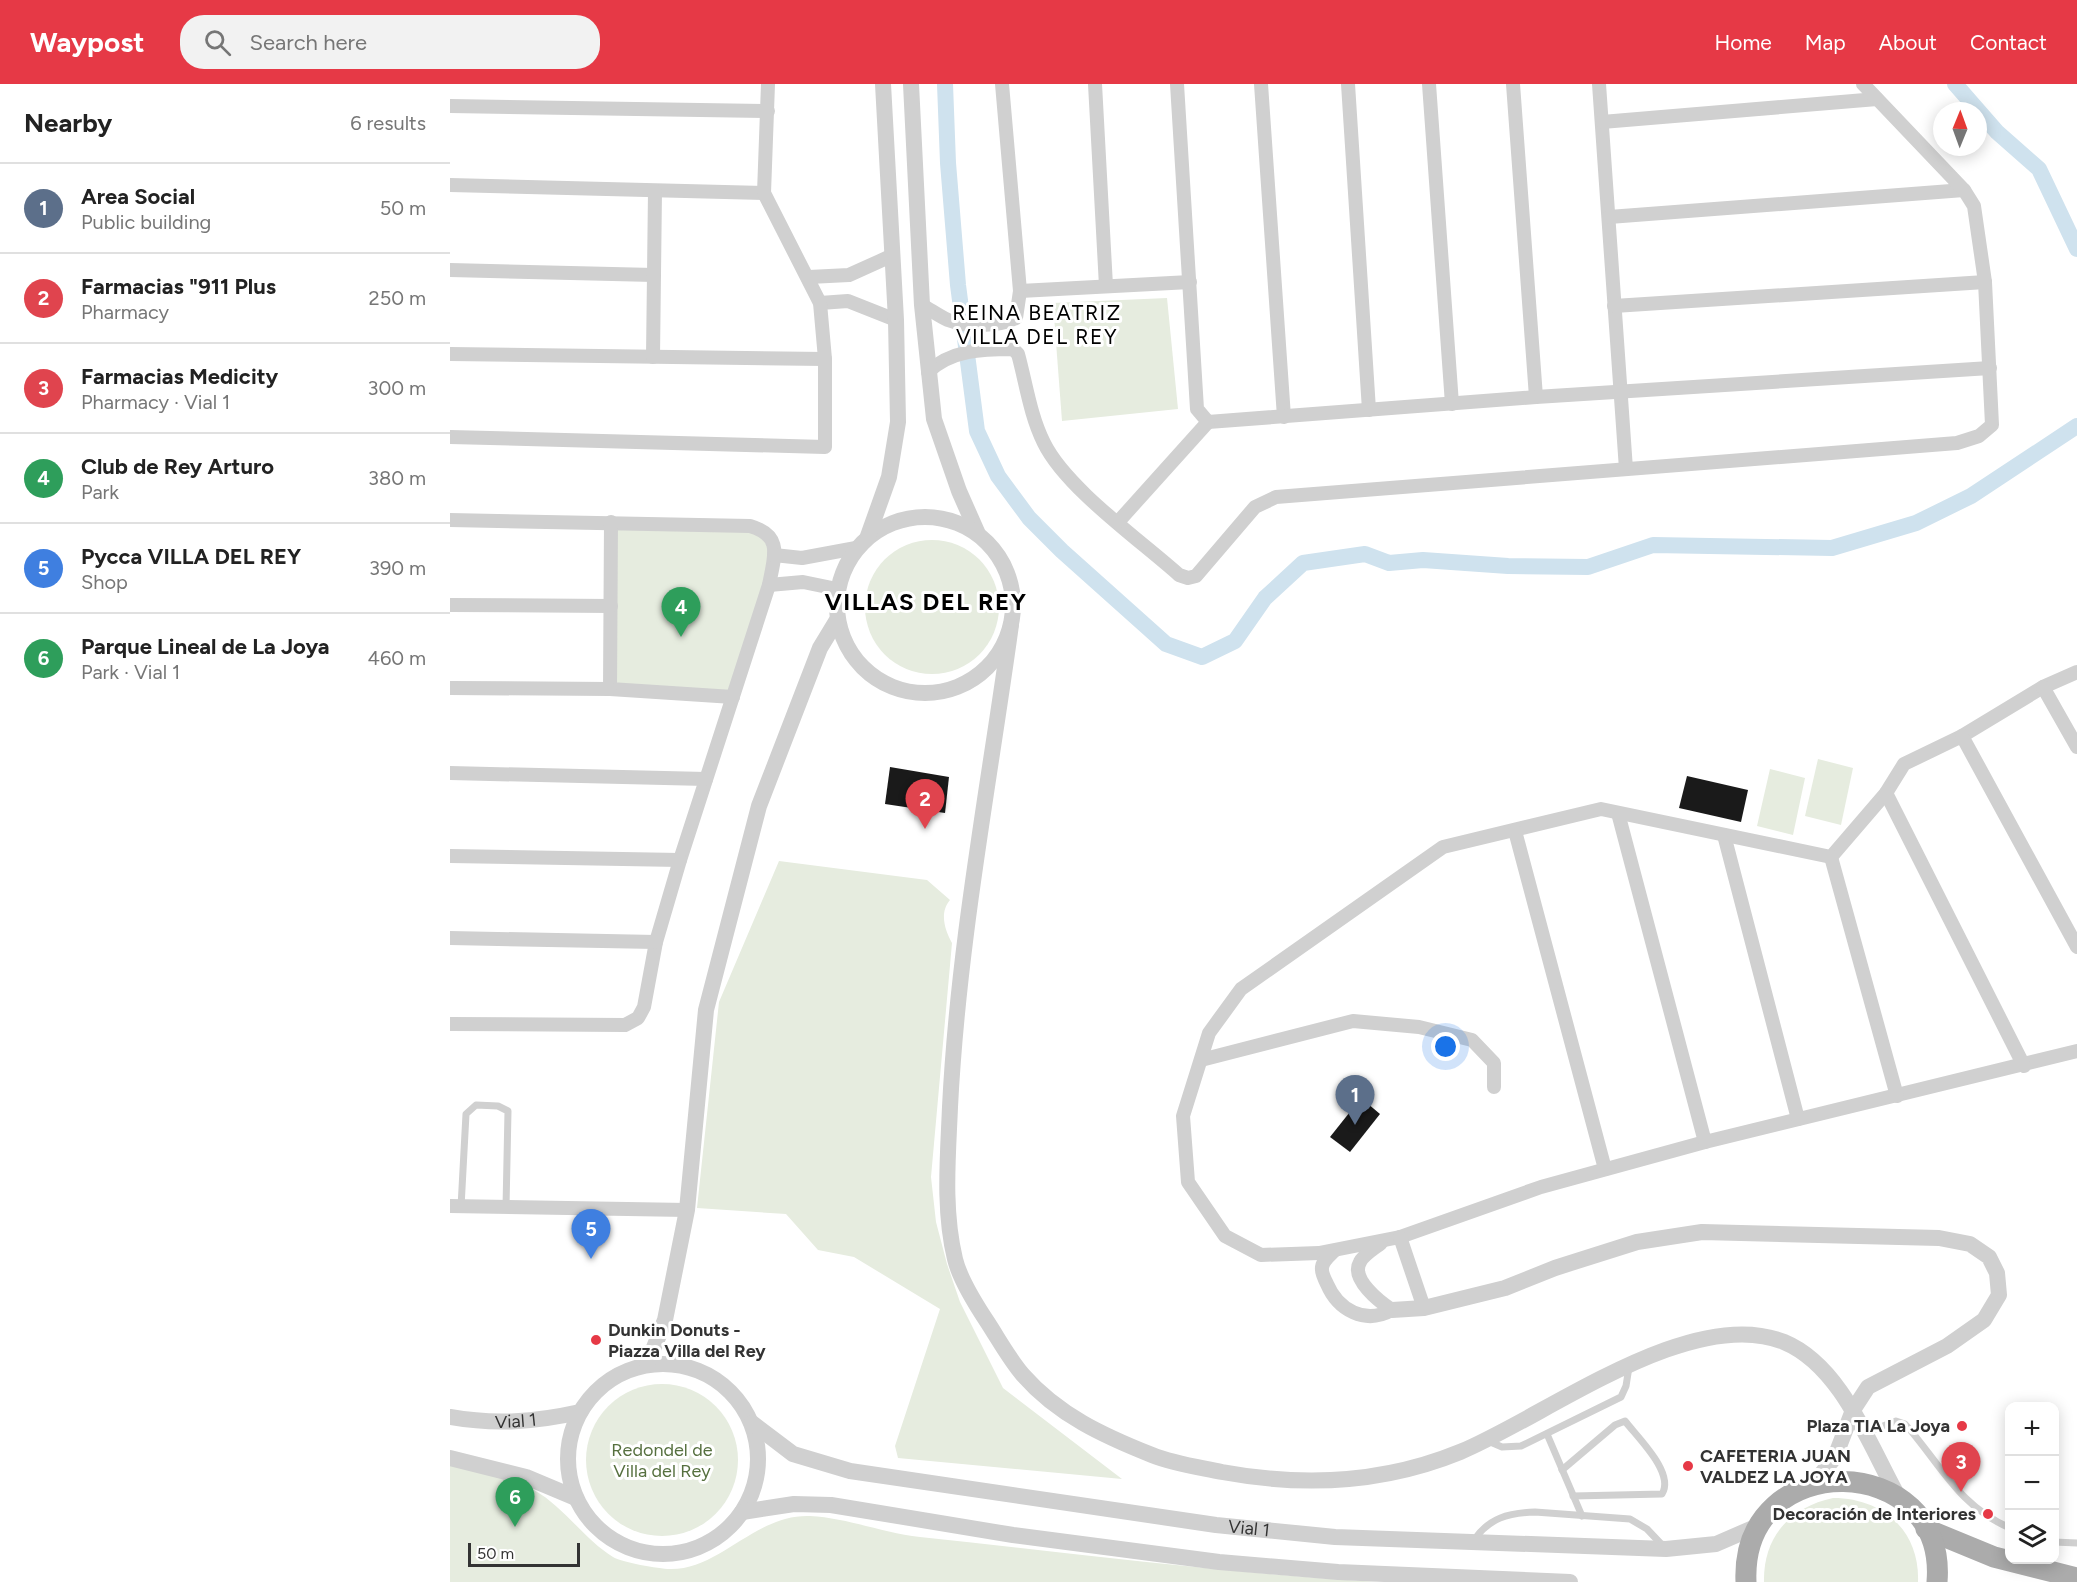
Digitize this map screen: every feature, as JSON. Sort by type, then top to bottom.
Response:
[{"type":"main road","points":[[1746,1582],[1750,1546],[1760,1525],[1783,1499],[1814,1483],[1844,1479],[1887,1490],[1914,1512],[1926,1529],[1935,1553],[1937,1582]]},
{"type":"main road","points":[[1926,1529],[1994,1557],[2077,1578]]},
{"type":"street","points":[[450,437],[825,447],[825,359],[820,303],[809,277],[764,192],[768,84]]},
{"type":"street","points":[[868,536],[889,477],[898,422],[896,320],[882,84]]},
{"type":"street","points":[[911,84],[922,305],[934,419],[959,491],[978,534]]},
{"type":"street","points":[[922,305],[948,320],[993,324],[1016,318],[1020,291],[1002,84]]},
{"type":"street","points":[[1095,84],[1106,286]]},
{"type":"street","points":[[1177,84],[1197,409],[1208,422]]},
{"type":"street","points":[[1261,84],[1284,417]]},
{"type":"street","points":[[1348,84],[1369,410]]},
{"type":"street","points":[[1429,84],[1452,404]]},
{"type":"street","points":[[1513,84],[1536,397]]},
{"type":"street","points":[[1599,84],[1626,469]]},
{"type":"street","points":[[928,372],[946,358],[963,353],[1013,350],[1018,354],[1028,397],[1044,443],[1073,483],[1179,575],[1188,578],[1196,576],[1255,507],[1276,497],[1957,443],[1979,436],[1992,425],[1985,282],[1974,206],[1964,190],[1863,84]]},
{"type":"street","points":[[1602,122],[1877,99]]},
{"type":"street","points":[[450,106],[768,111]]},
{"type":"street","points":[[450,185],[764,192]]},
{"type":"street","points":[[1609,217],[1964,190]]},
{"type":"street","points":[[653,357],[655,191]]},
{"type":"street","points":[[809,277],[849,275],[891,256]]},
{"type":"street","points":[[450,270],[654,275]]},
{"type":"street","points":[[1020,291],[1190,282]]},
{"type":"street","points":[[1614,306],[1985,282]]},
{"type":"street","points":[[820,303],[848,301],[896,320]]},
{"type":"street","points":[[450,354],[825,359]]},
{"type":"street","points":[[1119,522],[1208,422],[1536,397],[1990,368]]},
{"type":"street","points":[[1011,625],[999,652],[979,675],[952,688],[922,693],[892,687],[866,671],[848,648],[837,620],[837,589],[844,567],[868,536],[894,522],[923,517],[952,521],[978,534],[996,552],[1008,575],[1013,599],[1011,625],[954,1022],[947,1177],[956,1262],[980,1311],[1022,1374],[1062,1411],[1111,1439],[1170,1462],[1259,1479],[1325,1482],[1395,1474],[1461,1451],[1660,1351],[1705,1338],[1745,1333],[1784,1342],[1817,1363],[1853,1410],[1899,1498]]},
{"type":"street","points":[[450,520],[750,526],[764,530],[772,538],[774,555],[769,585],[680,860],[656,942],[644,1007],[639,1018],[625,1025],[450,1024]]},
{"type":"street","points":[[610,689],[611,522]]},
{"type":"street","points":[[774,555],[802,558],[856,549]]},
{"type":"street","points":[[769,585],[803,582],[837,589]]},
{"type":"street","points":[[450,605],[611,606]]},
{"type":"street","points":[[646,1365],[665,1320],[687,1210],[706,1010],[759,806],[820,648],[837,620]]},
{"type":"street","points":[[1831,857],[1886,793],[1904,764],[1962,736],[2043,687],[2077,672]]},
{"type":"street","points":[[2043,687],[2077,747]]},
{"type":"street","points":[[450,688],[610,689],[733,697]]},
{"type":"street","points":[[1962,736],[2077,947]]},
{"type":"street","points":[[450,772],[706,779]]},
{"type":"street","points":[[1886,793],[2024,1066]]},
{"type":"street","points":[[1831,857],[1601,809],[1443,847],[1241,989],[1209,1033],[1183,1116],[1188,1182],[1225,1236],[1262,1255],[1334,1251],[1400,1237],[1541,1187],[1705,1142],[2024,1066],[2077,1051]]},
{"type":"street","points":[[1618,813],[1705,1142]]},
{"type":"street","points":[[1515,831],[1605,1169]]},
{"type":"street","points":[[1724,835],[1798,1119]]},
{"type":"street","points":[[450,856],[680,860]]},
{"type":"street","points":[[1831,857],[1897,1096]]},
{"type":"street","points":[[450,938],[656,942]]},
{"type":"street","points":[[1201,1060],[1353,1021],[1419,1027],[1472,1040],[1494,1063],[1494,1087]]},
{"type":"street","points":[[455,1207],[687,1210]]},
{"type":"street","points":[[1334,1251],[1324,1262],[1322,1271],[1330,1292],[1342,1307],[1358,1316],[1384,1314],[1392,1310],[1424,1308],[1505,1288],[1555,1268],[1637,1242],[1702,1232],[1939,1238],[1970,1244],[1989,1257],[1997,1273],[1999,1295],[1984,1320],[1947,1346],[1868,1387],[1853,1410],[1842,1443],[1814,1483]]},
{"type":"street","points":[[1400,1237],[1424,1308]]},
{"type":"street","points":[[1382,1241],[1360,1261],[1358,1269],[1371,1294],[1392,1310]]},
{"type":"street","points":[[670,1364],[704,1373],[732,1394],[752,1424],[757,1446],[758,1469],[752,1491],[742,1512],[727,1529],[709,1542],[688,1550],[655,1553],[633,1549],[612,1539],[587,1517],[576,1498],[568,1473],[568,1448],[580,1412],[597,1390],[608,1381],[646,1365],[670,1364]]},
{"type":"street","name":"Vial 1","points":[[450,1417],[505,1423],[547,1419],[580,1412]]},
{"type":"street","name":"Vial 1","points":[[752,1424],[793,1454],[850,1471],[1216,1525],[1335,1537],[1666,1549],[1716,1544],[1760,1525]]},
{"type":"street","points":[[450,1458],[526,1478],[576,1498]]},
{"type":"street","name":"Vial 1","points":[[742,1512],[784,1504],[821,1504],[1013,1535],[1219,1563],[1338,1572],[1570,1582]]},
{"type":"lane","points":[[455,1207],[466,1114],[476,1106],[487,1106],[504,1107],[508,1111],[506,1207]]},
{"type":"lane","points":[[1483,1440],[1511,1448],[1547,1434],[1621,1397],[1626,1386],[1629,1367]]},
{"type":"lane","points":[[1562,1470],[1615,1425],[1625,1421],[1666,1476],[1666,1488],[1662,1494],[1573,1496]]},
{"type":"lane","points":[[1865,1433],[1896,1421],[1905,1424],[1942,1474],[1975,1508],[2005,1525]]},
{"type":"lane","points":[[1547,1434],[1582,1516]]},
{"type":"lane","points":[[1472,1542],[1484,1525],[1520,1513],[1630,1520],[1647,1530],[1666,1549]]},
{"type":"lane","points":[[2059,1542],[2077,1543]]},
{"type":"green space","points":[[1167,298],[1178,409],[1062,421],[1053,303]]},
{"type":"green space","points":[[611,522],[764,530],[774,555],[733,697],[610,689]]},
{"type":"green space","points":[[932,540],[957,546],[979,560],[993,582],[999,607],[993,632],[979,654],[957,668],[932,674],[907,668],[885,654],[871,632],[865,607],[871,582],[885,560],[907,546]]},
{"type":"green space","points":[[1818,759],[1853,768],[1841,825],[1805,816]]},
{"type":"green space","points":[[1770,769],[1805,778],[1793,835],[1757,826]]},
{"type":"green space","points":[[779,861],[927,880],[950,900],[944,916],[945,927],[952,943],[931,1177],[936,1222],[947,1264],[960,1302],[1003,1388],[1122,1479],[898,1458],[895,1446],[940,1309],[854,1257],[818,1250],[786,1214],[697,1208],[719,1002]]},
{"type":"green space","name":"Redondel de Villa del Rey","points":[[662,1384],[677,1385],[691,1390],[716,1406],[732,1431],[737,1445],[737,1475],[732,1489],[716,1514],[691,1530],[677,1535],[662,1536],[647,1535],[633,1530],[608,1514],[592,1489],[587,1475],[586,1460],[587,1445],[592,1431],[608,1406],[633,1390],[647,1385]]},
{"type":"green space","points":[[450,1465],[524,1485],[555,1505],[613,1557],[658,1568],[688,1567],[705,1561],[772,1524],[790,1518],[810,1516],[920,1537],[1206,1568],[1378,1582],[450,1582]]},
{"type":"green space","points":[[1833,1498],[1868,1504],[1895,1521],[1913,1547],[1918,1582],[1764,1582],[1768,1551],[1782,1526],[1804,1509]]},
{"type":"building","points":[[890,767],[949,777],[945,813],[885,804]]},
{"type":"building","points":[[1687,776],[1748,790],[1741,822],[1679,808]]},
{"type":"building","points":[[1361,1098],[1380,1114],[1350,1152],[1330,1137]]},
{"type":"waterway","points":[[945,84],[948,163],[958,285],[977,431],[998,476],[1029,518],[1062,551],[1166,644],[1202,657],[1235,641],[1265,598],[1303,563],[1365,554],[1389,563],[1423,560],[1508,566],[1588,567],[1653,545],[1832,548],[1916,523],[1971,496],[2077,426]]},
{"type":"waterway","points":[[1955,84],[1997,132],[2039,169],[2077,249]]},
{"type":"place","name":"Club de Rey Arturo","points":[[681,637]]},
{"type":"place","name":"Farmacias \"911 Plus","points":[[925,829]]},
{"type":"place","name":"Area Social","points":[[1355,1125]]},
{"type":"place","name":"Pycca VILLA DEL REY","points":[[591,1259]]},
{"type":"place","name":"Dunkin Donuts - Piazza Villa del Rey","points":[[596,1340]]},
{"type":"place","name":"Plaza TIA La Joya","points":[[1962,1426]]},
{"type":"place","name":"CAFETERIA JUAN VALDEZ LA JOYA","points":[[1688,1466]]},
{"type":"place","name":"Farmacias Medicity","points":[[1961,1492]]},
{"type":"place","name":"Decoración de Interiores","points":[[1988,1514]]},
{"type":"place","name":"Parque Lineal de La Joya","points":[[515,1527]]},
{"type":"district","name":"REINA BEATRIZ VILLA DEL REY","points":[[1037,325]]},
{"type":"district","name":"VILLAS DEL REY","points":[[926,602]]}]
